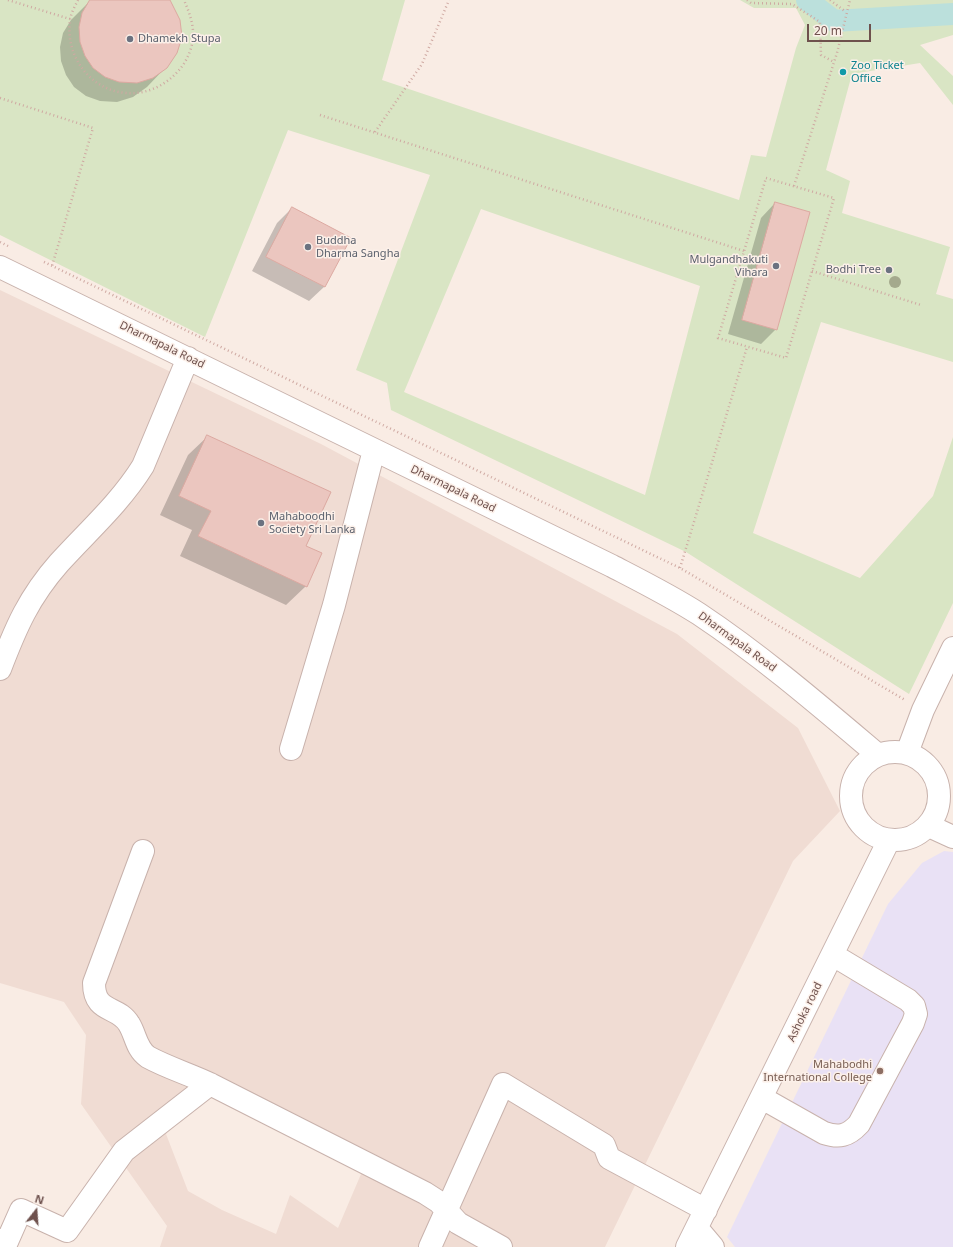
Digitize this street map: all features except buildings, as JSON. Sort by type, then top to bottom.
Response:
[{"type":"street","name":"Dharmapala Road","points":[[0,267],[612,566],[698,614],[762,660],[878,754]]},
{"type":"street","points":[[0,669],[23,613],[39,589],[59,564],[105,516],[135,479],[143,466],[188,358]]},
{"type":"street","points":[[291,749],[334,605],[374,450]]},
{"type":"street","points":[[907,753],[923,710],[953,648]]},
{"type":"street","points":[[892,752],[907,753],[920,759],[931,769],[938,782],[940,797],[938,811],[929,826],[919,834],[905,840],[889,840],[876,837],[864,828],[855,816],[851,802],[851,788],[856,774],[865,762],[878,754],[892,752]]},
{"type":"street","points":[[929,826],[953,837]]},
{"type":"street","name":"Ashoka road","points":[[688,1247],[889,840]]},
{"type":"street","points":[[143,851],[97,974],[94,983],[94,994],[103,1005],[124,1018],[129,1024],[139,1047],[147,1056],[210,1084],[425,1193],[439,1202],[458,1223],[501,1247]]},
{"type":"street","points":[[762,1098],[824,1133],[834,1137],[852,1132],[859,1124],[908,1033],[916,1014],[914,1006],[908,1000],[833,955]]},
{"type":"street","points":[[0,1240],[6,1244],[21,1210],[67,1231],[124,1151],[210,1084]]},
{"type":"street","points":[[430,1247],[503,1084],[604,1145],[609,1158],[702,1219],[713,1247]]},
{"type":"path","points":[[8,0],[70,18]]},
{"type":"path","points":[[78,0],[70,18],[69,40],[77,62],[90,79],[106,88],[127,94],[154,89],[170,80],[185,63],[193,39],[191,17],[184,0]]},
{"type":"path","points":[[375,132],[422,64],[448,0]]},
{"type":"path","points":[[747,0],[751,3],[792,4],[820,22],[821,55],[834,62]]},
{"type":"path","points":[[830,0],[846,12]]},
{"type":"path","points":[[794,186],[834,62],[850,0]]},
{"type":"path","points":[[0,98],[93,128],[52,266]]},
{"type":"path","points":[[320,115],[744,251]]},
{"type":"path","points":[[766,178],[834,198],[786,358],[718,338],[744,251],[766,178]]},
{"type":"path","points":[[812,271],[921,305]]},
{"type":"path","points":[[680,568],[747,347]]},
{"type":"shaded area","points":[[0,290],[321,444],[677,634],[798,728],[840,811],[793,861],[605,1247],[160,1247],[167,1226],[81,1104],[86,1035],[64,1002],[0,983]],"holes":[[[209,1088],[364,1167],[338,1228],[290,1195],[276,1234],[222,1210],[188,1191],[166,1134]]]},
{"type":"shaded area","name":"Mahabodhi International College","points":[[944,851],[953,852],[953,1247],[735,1247],[727,1237],[888,904],[922,863]]},
{"type":"green space","points":[[0,0],[405,0],[382,80],[739,200],[751,155],[766,157],[796,48],[805,25],[796,8],[754,8],[740,0],[953,0],[953,35],[920,45],[953,76],[953,105],[920,63],[852,74],[826,170],[850,181],[842,213],[950,247],[936,294],[953,299],[953,362],[821,322],[753,533],[860,578],[933,496],[953,437],[953,603],[909,694],[686,552],[391,410],[387,383],[356,370],[430,175],[288,130],[205,337],[0,235]],"holes":[[[481,209],[700,286],[645,495],[404,392]]]},
{"type":"waterway","points":[[807,0],[834,21],[953,14]]},
{"type":"place","name":"Dhamekh Stupa","points":[[130,39]]},
{"type":"place","name":"Zoo Ticket Office","points":[[843,72]]},
{"type":"place","name":"Buddha Dharma Sangha","points":[[308,247]]},
{"type":"place","name":"Mulgandhakuti Vihara","points":[[776,266]]},
{"type":"place","name":"Bodhi Tree","points":[[889,270]]},
{"type":"place","name":"Mahaboodhi Society Sri Lanka","points":[[261,523]]},
{"type":"place","name":"Mahabodhi International College","points":[[880,1071]]}]
